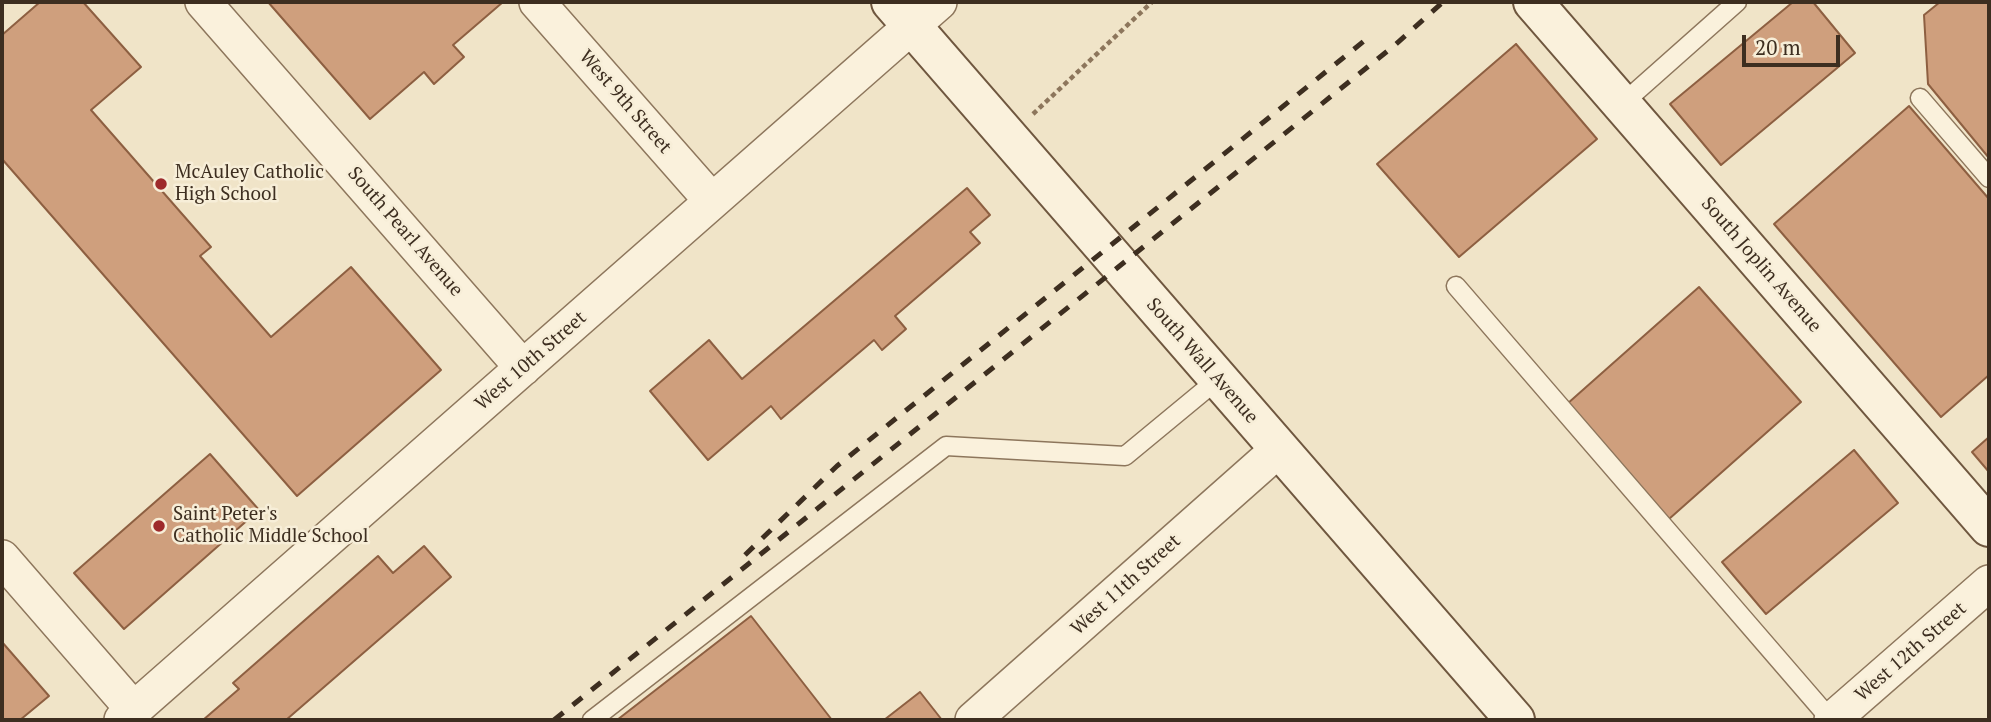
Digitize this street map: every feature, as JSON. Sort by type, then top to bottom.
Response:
[{"type":"street","name":"South Pearl Avenue","points":[[203,2],[523,368]]},
{"type":"street","name":"West 9th Street","points":[[537,2],[712,201]]},
{"type":"street","name":"South Joplin Avenue","points":[[1533,2],[1989,527]]},
{"type":"street","name":"West 10th Street","points":[[128,715],[712,201],[914,10]]},
{"type":"street","name":"South Wall Avenue","points":[[914,10],[1008,137],[1515,720]]},
{"type":"street","name":"West 11th Street","points":[[973,720],[1279,449]]},
{"type":"street","points":[[2,558],[128,715]]},
{"type":"street","name":"West 12th Street","points":[[1832,720],[1989,583]]},
{"type":"lane","points":[[1622,104],[1737,2]]},
{"type":"lane","points":[[1920,98],[1989,178]]},
{"type":"lane","points":[[1456,286],[1832,720]]},
{"type":"lane","points":[[592,720],[946,446],[1125,456],[1217,380]]},
{"type":"path","points":[[1008,137],[1152,2]]},
{"type":"building","points":[[40,2],[83,2],[141,67],[91,110],[211,247],[200,256],[271,337],[351,267],[441,370],[297,496],[2,159],[2,35]]},
{"type":"building","points":[[268,2],[503,2],[453,45],[464,57],[434,84],[424,72],[370,119]]},
{"type":"building","points":[[1793,2],[1813,2],[1855,53],[1721,165],[1670,104]]},
{"type":"building","points":[[1940,2],[1989,2],[1989,158],[1928,84],[1924,15]]},
{"type":"building","points":[[1516,44],[1597,139],[1459,257],[1377,164]]},
{"type":"building","points":[[1909,106],[1989,199],[1989,375],[1941,417],[1774,224]]},
{"type":"building","points":[[967,188],[990,215],[970,232],[980,243],[895,316],[906,329],[882,350],[874,340],[781,419],[771,406],[708,460],[650,391],[709,340],[742,379]]},
{"type":"building","points":[[1699,287],[1801,402],[1669,519],[1567,404]]},
{"type":"building","points":[[1989,437],[1989,472],[1972,452]]},
{"type":"building","points":[[1854,450],[1898,503],[1766,614],[1722,562]]},
{"type":"building","points":[[210,454],[259,510],[124,629],[74,573]]},
{"type":"building","points":[[424,546],[451,577],[286,720],[203,720],[239,689],[233,683],[378,556],[393,573]]},
{"type":"building","points":[[751,616],[832,720],[617,720]]},
{"type":"building","points":[[2,642],[49,696],[20,720],[2,720]]},
{"type":"building","points":[[920,692],[942,720],[884,720]]},
{"type":"railway","points":[[554,720],[1395,45],[1443,2]]},
{"type":"railway","points":[[745,555],[837,466],[1369,37]]},
{"type":"place","name":"McAuley Catholic High School","points":[[161,184]]},
{"type":"place","name":"Saint Peter's Catholic Middle School","points":[[159,526]]}]
